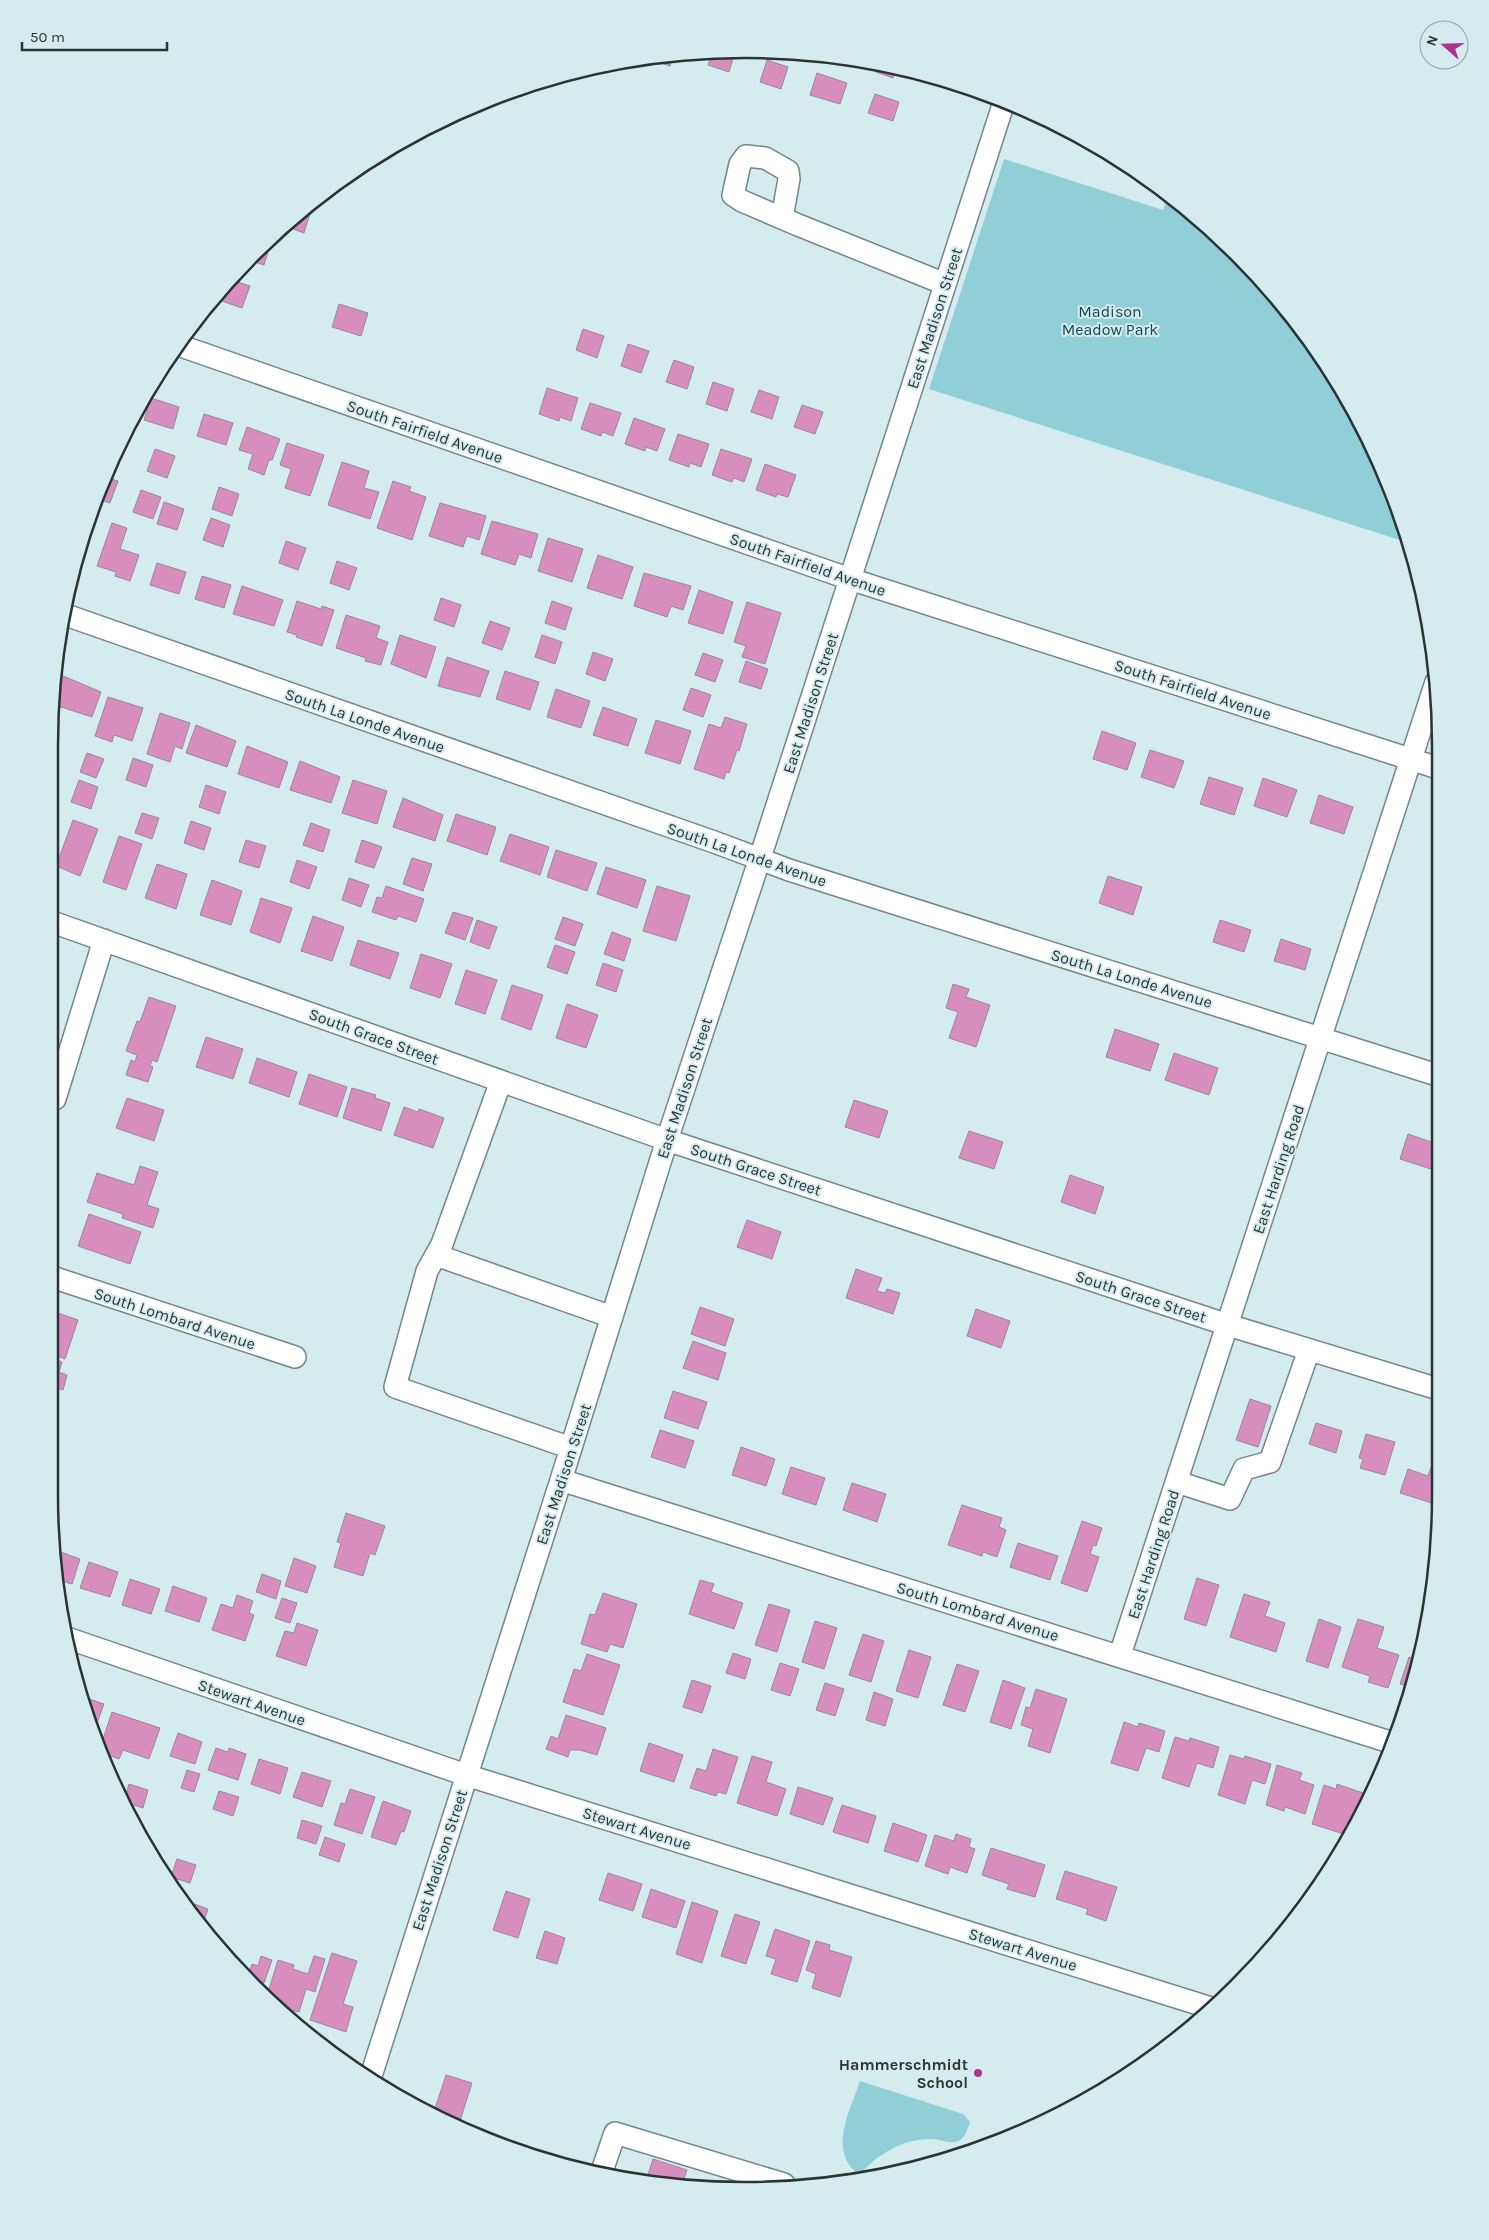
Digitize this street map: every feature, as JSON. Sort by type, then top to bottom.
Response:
[{"type":"street","name":"East Madison Street","points":[[372,2073],[667,1140],[1002,108]]},
{"type":"street","points":[[782,218],[945,284]]},
{"type":"street","name":"South Fairfield Avenue","points":[[184,347],[850,579],[1432,766]]},
{"type":"street","name":"South La Londe Avenue","points":[[70,617],[760,858],[789,870],[1432,1073]]},
{"type":"street","name":"East Harding Road","points":[[1120,1655],[1430,700]]},
{"type":"street","name":"South Grace Street","points":[[58,924],[667,1140],[1228,1325],[1432,1387]]},
{"type":"street","points":[[58,1089],[104,940]]},
{"type":"street","points":[[501,1081],[442,1244],[427,1271],[395,1387],[571,1448]]},
{"type":"street","points":[[436,1255],[612,1317]]},
{"type":"street","name":"South Lombard Avenue","points":[[58,1279],[295,1357]]},
{"type":"street","points":[[1177,1482],[1230,1499],[1244,1469],[1270,1462],[1309,1350]]},
{"type":"street","name":"South Lombard Avenue","points":[[561,1480],[1120,1655],[1386,1741]]},
{"type":"street","name":"Stewart Avenue","points":[[73,1640],[466,1775],[1204,2006]]},
{"type":"street","points":[[603,2167],[615,2133],[775,2181]]},
{"type":"green space","name":"Madison Meadow Park","points":[[1004,159],[1163,210],[1166,202],[1230,259],[1261,292],[1290,326],[1316,363],[1361,441],[1379,482],[1400,540],[929,389]]},
{"type":"green space","points":[[860,2081],[963,2114],[970,2122],[967,2132],[961,2140],[949,2142],[931,2139],[900,2145],[882,2154],[862,2172],[857,2173],[849,2165],[844,2154],[844,2130]]},
{"type":"building","points":[[733,58],[729,72],[708,65],[710,59]]},
{"type":"building","points":[[767,60],[788,67],[781,89],[760,82]]},
{"type":"building","points":[[671,62],[670,66],[659,63]]},
{"type":"building","points":[[876,71],[894,75],[893,78]]},
{"type":"building","points":[[817,73],[847,83],[840,104],[810,95]]},
{"type":"building","points":[[875,94],[899,102],[893,121],[868,113]]},
{"type":"building","points":[[310,212],[304,233],[292,228]]},
{"type":"building","points":[[268,250],[264,265],[256,262]]},
{"type":"building","points":[[237,282],[250,286],[242,308],[221,301]]},
{"type":"building","points":[[339,304],[368,313],[361,336],[332,327]]},
{"type":"building","points":[[583,329],[604,336],[597,358],[576,350]]},
{"type":"building","points":[[628,344],[649,351],[641,373],[621,366]]},
{"type":"building","points":[[674,360],[694,367],[687,389],[666,382]]},
{"type":"building","points":[[713,382],[734,389],[727,411],[706,404]]},
{"type":"building","points":[[547,388],[578,398],[571,421],[560,417],[559,421],[539,414]]},
{"type":"building","points":[[759,390],[779,397],[772,419],[751,412]]},
{"type":"building","points":[[152,398],[179,407],[173,429],[144,420]]},
{"type":"building","points":[[590,403],[621,413],[613,436],[602,432],[601,436],[581,429]]},
{"type":"building","points":[[802,405],[823,412],[815,434],[794,427]]},
{"type":"building","points":[[204,414],[233,423],[226,445],[197,436]]},
{"type":"building","points":[[634,418],[665,429],[657,451],[646,447],[645,451],[625,444]]},
{"type":"building","points":[[247,427],[280,439],[272,460],[269,460],[264,475],[248,469],[253,454],[239,450]]},
{"type":"building","points":[[678,434],[709,444],[701,467],[690,463],[689,467],[669,460]]},
{"type":"building","points":[[287,443],[324,455],[310,496],[285,488],[291,469],[280,465]]},
{"type":"building","points":[[155,449],[175,456],[167,478],[147,471]]},
{"type":"building","points":[[721,449],[752,459],[744,482],[734,478],[732,482],[712,475]]},
{"type":"building","points":[[342,462],[369,471],[364,488],[379,492],[370,519],[328,505]]},
{"type":"building","points":[[765,464],[796,475],[788,497],[777,494],[776,497],[756,490]]},
{"type":"building","points":[[111,479],[118,481],[110,503],[103,501]]},
{"type":"building","points":[[393,481],[411,487],[409,491],[426,497],[412,540],[377,528]]},
{"type":"building","points":[[219,487],[239,494],[232,516],[212,509]]},
{"type":"building","points":[[141,490],[161,497],[153,519],[133,512]]},
{"type":"building","points":[[164,502],[184,509],[177,530],[157,524]]},
{"type":"building","points":[[440,503],[486,516],[479,540],[467,536],[463,547],[429,536]]},
{"type":"building","points":[[211,518],[230,525],[223,547],[203,540]]},
{"type":"building","points":[[492,521],[538,534],[531,558],[519,554],[515,565],[481,554]]},
{"type":"building","points":[[112,523],[127,528],[120,549],[139,555],[130,581],[115,576],[116,572],[97,566]]},
{"type":"building","points":[[548,538],[583,549],[572,582],[538,571]]},
{"type":"building","points":[[286,541],[306,548],[298,570],[279,563]]},
{"type":"building","points":[[598,555],[633,567],[622,599],[587,588]]},
{"type":"building","points":[[337,561],[357,568],[349,590],[330,583]]},
{"type":"building","points":[[157,563],[186,572],[179,594],[150,585]]},
{"type":"building","points":[[644,573],[691,586],[683,610],[671,606],[667,617],[634,606]]},
{"type":"building","points":[[202,576],[231,585],[224,608],[195,599]]},
{"type":"building","points":[[242,586],[283,600],[274,626],[233,614]]},
{"type":"building","points":[[699,590],[733,602],[723,634],[688,623]]},
{"type":"building","points":[[441,598],[461,605],[454,627],[434,620]]},
{"type":"building","points":[[297,601],[321,609],[322,606],[334,610],[322,646],[287,632]]},
{"type":"building","points":[[552,601],[572,608],[565,630],[545,623]]},
{"type":"building","points":[[747,602],[781,613],[765,664],[742,657],[746,646],[734,642]]},
{"type":"building","points":[[346,615],[380,626],[376,638],[388,642],[381,665],[365,661],[366,658],[336,648]]},
{"type":"building","points":[[490,621],[510,628],[502,650],[482,643]]},
{"type":"building","points":[[400,635],[436,647],[426,678],[391,664]]},
{"type":"building","points":[[542,635],[562,642],[555,664],[535,657]]},
{"type":"building","points":[[593,652],[613,659],[605,681],[586,674]]},
{"type":"building","points":[[703,653],[723,660],[715,682],[695,675]]},
{"type":"building","points":[[447,657],[489,671],[480,697],[438,686]]},
{"type":"building","points":[[746,661],[768,669],[761,689],[739,682]]},
{"type":"building","points":[[505,671],[539,682],[530,710],[496,699]]},
{"type":"building","points":[[61,675],[101,692],[92,717],[59,706]]},
{"type":"building","points":[[691,688],[711,695],[703,717],[683,710]]},
{"type":"building","points":[[556,689],[590,701],[581,728],[547,717]]},
{"type":"building","points":[[108,697],[143,708],[132,741],[114,735],[112,742],[95,736]]},
{"type":"building","points":[[603,707],[637,719],[628,746],[593,735]]},
{"type":"building","points":[[160,713],[190,723],[182,749],[175,746],[170,762],[147,754]]},
{"type":"building","points":[[725,717],[747,724],[739,751],[737,750],[729,773],[726,772],[724,779],[694,769],[709,724],[721,728]]},
{"type":"building","points":[[656,720],[691,731],[680,764],[645,753]]},
{"type":"building","points":[[196,725],[236,741],[227,767],[186,753]]},
{"type":"building","points":[[1102,731],[1136,743],[1127,770],[1093,759]]},
{"type":"building","points":[[247,746],[288,762],[279,788],[238,774]]},
{"type":"building","points":[[1150,750],[1184,761],[1174,788],[1141,777]]},
{"type":"building","points":[[87,753],[104,759],[96,778],[80,772]]},
{"type":"building","points":[[133,758],[153,765],[146,787],[126,780]]},
{"type":"building","points":[[300,761],[340,777],[331,803],[290,790]]},
{"type":"building","points":[[1209,777],[1243,788],[1234,815],[1200,804]]},
{"type":"building","points":[[1263,778],[1297,790],[1287,817],[1254,806]]},
{"type":"building","points":[[79,780],[98,787],[91,809],[71,802]]},
{"type":"building","points":[[353,780],[387,791],[377,824],[342,813]]},
{"type":"building","points":[[206,785],[226,792],[219,814],[199,807]]},
{"type":"building","points":[[1319,795],[1353,807],[1344,834],[1310,823]]},
{"type":"building","points":[[403,798],[443,815],[435,841],[393,827]]},
{"type":"building","points":[[142,813],[159,818],[152,839],[135,833]]},
{"type":"building","points":[[456,814],[496,827],[487,855],[447,841]]},
{"type":"building","points":[[73,820],[98,829],[80,876],[58,867],[58,861]]},
{"type":"building","points":[[191,821],[211,828],[204,850],[184,843]]},
{"type":"building","points":[[311,823],[330,830],[323,852],[303,845]]},
{"type":"building","points":[[510,834],[549,847],[540,875],[500,861]]},
{"type":"building","points":[[119,836],[142,844],[126,890],[103,882]]},
{"type":"building","points":[[246,840],[266,846],[259,868],[239,862]]},
{"type":"building","points":[[362,840],[382,847],[374,868],[355,862]]},
{"type":"building","points":[[556,850],[597,863],[587,891],[547,877]]},
{"type":"building","points":[[412,858],[432,864],[423,891],[403,884]]},
{"type":"building","points":[[297,860],[317,867],[309,889],[290,882]]},
{"type":"building","points":[[157,864],[187,874],[176,909],[145,898]]},
{"type":"building","points":[[606,867],[646,880],[637,908],[597,894]]},
{"type":"building","points":[[1108,876],[1142,887],[1133,915],[1099,903]]},
{"type":"building","points":[[349,878],[369,885],[361,907],[342,900]]},
{"type":"building","points":[[212,880],[242,891],[231,925],[200,915]]},
{"type":"building","points":[[386,886],[424,899],[416,922],[398,916],[396,920],[372,912],[377,897],[382,898]]},
{"type":"building","points":[[657,886],[690,896],[676,941],[643,931]]},
{"type":"building","points":[[261,898],[292,908],[280,943],[250,932]]},
{"type":"building","points":[[453,912],[473,918],[465,940],[445,933]]},
{"type":"building","points":[[313,916],[344,927],[332,961],[301,951]]},
{"type":"building","points":[[563,917],[583,924],[575,946],[555,939]]},
{"type":"building","points":[[477,920],[497,927],[489,949],[470,942]]},
{"type":"building","points":[[1220,920],[1251,930],[1244,952],[1213,942]]},
{"type":"building","points":[[612,932],[631,939],[624,961],[604,954]]},
{"type":"building","points":[[1281,939],[1311,949],[1305,970],[1274,961]]},
{"type":"building","points":[[358,940],[399,953],[390,979],[350,965]]},
{"type":"building","points":[[555,945],[575,952],[567,974],[547,967]]},
{"type":"building","points":[[421,954],[452,964],[440,998],[410,988]]},
{"type":"building","points":[[603,963],[623,970],[616,992],[596,985]]},
{"type":"building","points":[[466,970],[497,980],[485,1014],[455,1004]]},
{"type":"building","points":[[953,984],[969,989],[966,997],[990,1005],[976,1047],[949,1038],[958,1012],[946,1008]]},
{"type":"building","points":[[512,985],[543,995],[531,1030],[501,1019]]},
{"type":"building","points":[[149,997],[176,1006],[157,1062],[152,1060],[150,1066],[153,1067],[148,1082],[126,1075],[131,1060],[135,1062],[137,1055],[126,1051],[137,1021],[140,1022]]},
{"type":"building","points":[[567,1004],[598,1015],[586,1048],[556,1038]]},
{"type":"building","points":[[1115,1029],[1159,1044],[1150,1071],[1106,1057]]},
{"type":"building","points":[[206,1037],[243,1049],[233,1079],[196,1067]]},
{"type":"building","points":[[1174,1053],[1218,1068],[1209,1095],[1165,1080]]},
{"type":"building","points":[[257,1058],[297,1072],[289,1097],[249,1083]]},
{"type":"building","points":[[309,1074],[347,1087],[337,1117],[299,1104]]},
{"type":"building","points":[[352,1088],[376,1095],[375,1098],[390,1103],[381,1131],[343,1118]]},
{"type":"building","points":[[127,1098],[164,1110],[154,1141],[116,1128]]},
{"type":"building","points":[[854,1100],[888,1111],[879,1138],[845,1127]]},
{"type":"building","points":[[404,1107],[418,1112],[419,1109],[444,1118],[433,1148],[394,1135]]},
{"type":"building","points":[[969,1131],[1003,1142],[994,1169],[959,1158]]},
{"type":"building","points":[[1408,1134],[1432,1142],[1431,1169],[1400,1159]]},
{"type":"building","points":[[140,1166],[158,1172],[147,1205],[159,1209],[153,1228],[122,1218],[123,1214],[87,1202],[97,1173],[134,1185]]},
{"type":"building","points":[[1070,1175],[1104,1187],[1095,1214],[1061,1202]]},
{"type":"building","points":[[89,1214],[141,1232],[130,1264],[78,1246]]},
{"type":"building","points":[[747,1220],[781,1232],[772,1259],[737,1247]]},
{"type":"building","points":[[856,1269],[882,1278],[877,1291],[885,1293],[887,1289],[900,1293],[893,1314],[846,1298]]},
{"type":"building","points":[[700,1307],[734,1319],[725,1346],[691,1334]]},
{"type":"building","points":[[976,1309],[1010,1321],[1001,1348],[967,1336]]},
{"type":"building","points":[[58,1313],[78,1320],[65,1359],[58,1356]]},
{"type":"building","points":[[693,1341],[726,1353],[718,1380],[683,1368]]},
{"type":"building","points":[[58,1360],[62,1362],[59,1372],[67,1375],[63,1390],[58,1388]]},
{"type":"building","points":[[673,1391],[707,1402],[698,1429],[664,1418]]},
{"type":"building","points":[[1250,1399],[1271,1406],[1258,1447],[1236,1440]]},
{"type":"building","points":[[1316,1423],[1342,1431],[1336,1453],[1309,1444]]},
{"type":"building","points":[[660,1430],[694,1441],[685,1468],[651,1457]]},
{"type":"building","points":[[1366,1434],[1395,1442],[1385,1475],[1360,1468],[1363,1459],[1359,1458]]},
{"type":"building","points":[[741,1447],[775,1459],[766,1486],[732,1475]]},
{"type":"building","points":[[1432,1465],[1432,1503],[1400,1493],[1408,1469],[1428,1476]]},
{"type":"building","points":[[791,1467],[825,1478],[816,1505],[782,1494]]},
{"type":"building","points":[[852,1483],[886,1494],[877,1522],[843,1510]]},
{"type":"building","points":[[962,1505],[1002,1518],[999,1527],[1006,1530],[997,1557],[983,1552],[982,1556],[948,1545]]},
{"type":"building","points":[[346,1513],[385,1526],[375,1555],[370,1553],[363,1576],[334,1567],[341,1543],[337,1542]]},
{"type":"building","points":[[1082,1521],[1102,1528],[1096,1546],[1093,1545],[1090,1554],[1099,1557],[1087,1592],[1061,1583]]},
{"type":"building","points":[[1018,1543],[1058,1556],[1050,1580],[1010,1567]]},
{"type":"building","points":[[60,1552],[80,1559],[72,1584],[63,1581]]},
{"type":"building","points":[[294,1558],[316,1566],[307,1593],[285,1586]]},
{"type":"building","points":[[89,1562],[118,1572],[110,1597],[80,1588]]},
{"type":"building","points":[[262,1574],[281,1581],[276,1599],[256,1592]]},
{"type":"building","points":[[1197,1578],[1219,1585],[1206,1626],[1184,1619]]},
{"type":"building","points":[[130,1579],[160,1589],[151,1614],[122,1605]]},
{"type":"building","points":[[700,1580],[714,1584],[711,1592],[743,1603],[734,1629],[689,1614]]},
{"type":"building","points":[[173,1586],[207,1598],[199,1622],[165,1611]]},
{"type":"building","points":[[603,1593],[637,1604],[623,1648],[610,1644],[607,1652],[581,1644],[590,1614],[595,1615]]},
{"type":"building","points":[[1244,1594],[1270,1602],[1265,1616],[1285,1623],[1276,1652],[1230,1637]]},
{"type":"building","points":[[237,1595],[253,1601],[249,1613],[254,1615],[245,1641],[212,1630],[221,1604],[233,1608]]},
{"type":"building","points":[[282,1598],[297,1603],[290,1623],[275,1618]]},
{"type":"building","points":[[769,1604],[790,1610],[777,1652],[755,1645]]},
{"type":"building","points":[[1319,1619],[1341,1627],[1328,1668],[1306,1661]]},
{"type":"building","points":[[1358,1619],[1384,1627],[1377,1648],[1399,1655],[1388,1688],[1368,1682],[1370,1676],[1342,1667]]},
{"type":"building","points":[[815,1621],[837,1628],[824,1669],[802,1662]]},
{"type":"building","points":[[297,1623],[318,1630],[306,1666],[276,1656],[285,1631],[294,1633]]},
{"type":"building","points":[[863,1634],[884,1641],[871,1682],[849,1675]]},
{"type":"building","points":[[909,1650],[931,1657],[918,1698],[896,1691]]},
{"type":"building","points":[[733,1653],[751,1659],[745,1679],[726,1673]]},
{"type":"building","points":[[587,1654],[620,1665],[603,1715],[563,1702],[574,1669],[581,1671]]},
{"type":"building","points":[[1409,1657],[1412,1658],[1404,1685],[1400,1684]]},
{"type":"building","points":[[780,1663],[799,1669],[790,1696],[771,1690]]},
{"type":"building","points":[[957,1664],[979,1671],[965,1712],[943,1705]]},
{"type":"building","points":[[692,1680],[711,1686],[702,1713],[683,1707]]},
{"type":"building","points":[[1003,1680],[1025,1688],[1011,1729],[990,1722]]},
{"type":"building","points":[[825,1683],[844,1689],[835,1716],[816,1710]]},
{"type":"building","points":[[1036,1689],[1067,1699],[1050,1753],[1028,1746],[1033,1729],[1021,1725],[1026,1707],[1030,1708]]},
{"type":"building","points":[[874,1692],[893,1699],[885,1726],[866,1720]]},
{"type":"building","points":[[89,1699],[104,1704],[97,1723]]},
{"type":"building","points":[[112,1712],[160,1728],[149,1759],[123,1750],[119,1759],[109,1755],[103,1739]]},
{"type":"building","points":[[566,1715],[606,1728],[597,1755],[580,1750],[570,1750],[568,1757],[546,1749],[551,1736],[558,1739]]},
{"type":"building","points":[[1124,1722],[1138,1727],[1139,1723],[1165,1731],[1159,1752],[1146,1748],[1138,1771],[1111,1763]]},
{"type":"building","points":[[178,1733],[202,1742],[195,1764],[170,1756]]},
{"type":"building","points":[[1175,1737],[1189,1741],[1190,1738],[1219,1747],[1213,1768],[1197,1763],[1189,1787],[1162,1778]]},
{"type":"building","points":[[649,1743],[683,1755],[674,1782],[640,1771]]},
{"type":"building","points":[[216,1748],[228,1752],[229,1748],[246,1754],[238,1780],[208,1770]]},
{"type":"building","points":[[713,1749],[738,1757],[726,1794],[718,1792],[716,1796],[690,1788],[697,1768],[706,1771]]},
{"type":"building","points":[[1230,1755],[1244,1759],[1245,1756],[1271,1764],[1265,1784],[1252,1780],[1245,1804],[1218,1795]]},
{"type":"building","points":[[752,1756],[772,1762],[766,1782],[786,1789],[777,1816],[737,1803]]},
{"type":"building","points":[[259,1759],[288,1768],[280,1794],[251,1784]]},
{"type":"building","points":[[1277,1765],[1302,1773],[1299,1780],[1314,1785],[1305,1814],[1285,1807],[1284,1811],[1266,1805]]},
{"type":"building","points":[[187,1770],[200,1774],[194,1792],[181,1788]]},
{"type":"building","points":[[302,1772],[331,1781],[322,1807],[293,1797]]},
{"type":"building","points":[[129,1784],[148,1790],[143,1808],[131,1804],[126,1794]]},
{"type":"building","points":[[1337,1784],[1363,1793],[1342,1833],[1312,1824],[1324,1785],[1336,1789]]},
{"type":"building","points":[[798,1787],[833,1798],[823,1825],[790,1814]]},
{"type":"building","points":[[350,1789],[375,1797],[362,1834],[334,1825],[341,1803],[345,1804]]},
{"type":"building","points":[[219,1791],[239,1797],[233,1816],[213,1809]]},
{"type":"building","points":[[383,1801],[411,1811],[404,1832],[401,1831],[396,1845],[371,1837]]},
{"type":"building","points":[[842,1805],[876,1816],[868,1843],[833,1832]]},
{"type":"building","points":[[302,1820],[322,1826],[316,1844],[297,1838]]},
{"type":"building","points":[[893,1823],[927,1835],[918,1862],[884,1851]]},
{"type":"building","points":[[956,1834],[971,1839],[969,1847],[975,1849],[967,1873],[950,1867],[948,1874],[925,1866],[935,1835],[954,1841]]},
{"type":"building","points":[[325,1837],[345,1844],[339,1862],[319,1855]]},
{"type":"building","points":[[991,1848],[1045,1865],[1035,1897],[1007,1889],[1009,1884],[982,1875]]},
{"type":"building","points":[[177,1859],[196,1865],[190,1883],[174,1878],[172,1875]]},
{"type":"building","points":[[1065,1871],[1117,1887],[1106,1921],[1086,1914],[1088,1909],[1056,1899]]},
{"type":"building","points":[[608,1873],[642,1884],[633,1911],[599,1900]]},
{"type":"building","points":[[651,1889],[685,1901],[676,1928],[642,1917]]},
{"type":"building","points":[[506,1891],[530,1899],[518,1938],[493,1930]]},
{"type":"building","points":[[692,1902],[718,1911],[702,1963],[676,1954]]},
{"type":"building","points":[[191,1903],[208,1909],[204,1920]]},
{"type":"building","points":[[735,1914],[760,1922],[746,1964],[721,1956]]},
{"type":"building","points":[[775,1929],[810,1941],[797,1982],[771,1974],[776,1959],[766,1956]]},
{"type":"building","points":[[545,1931],[565,1938],[557,1964],[536,1958]]},
{"type":"building","points":[[816,1941],[830,1945],[829,1950],[852,1957],[840,1997],[812,1988],[816,1974],[806,1970]]},
{"type":"building","points":[[332,1953],[357,1961],[343,2004],[353,2007],[346,2032],[310,2020]]},
{"type":"building","points":[[261,1956],[272,1960],[264,1983],[259,1981],[250,1971],[252,1964],[258,1966]]},
{"type":"building","points":[[314,1956],[325,1959],[315,1992],[306,1989],[299,2012],[291,2011],[269,1990],[278,1960],[294,1965],[293,1969],[308,1974]]},
{"type":"building","points":[[446,2075],[472,2083],[460,2120],[435,2109]]},
{"type":"building","points":[[653,2159],[687,2170],[684,2180],[648,2176]]},
{"type":"place","name":"Hammerschmidt School","points":[[978,2073]]}]
